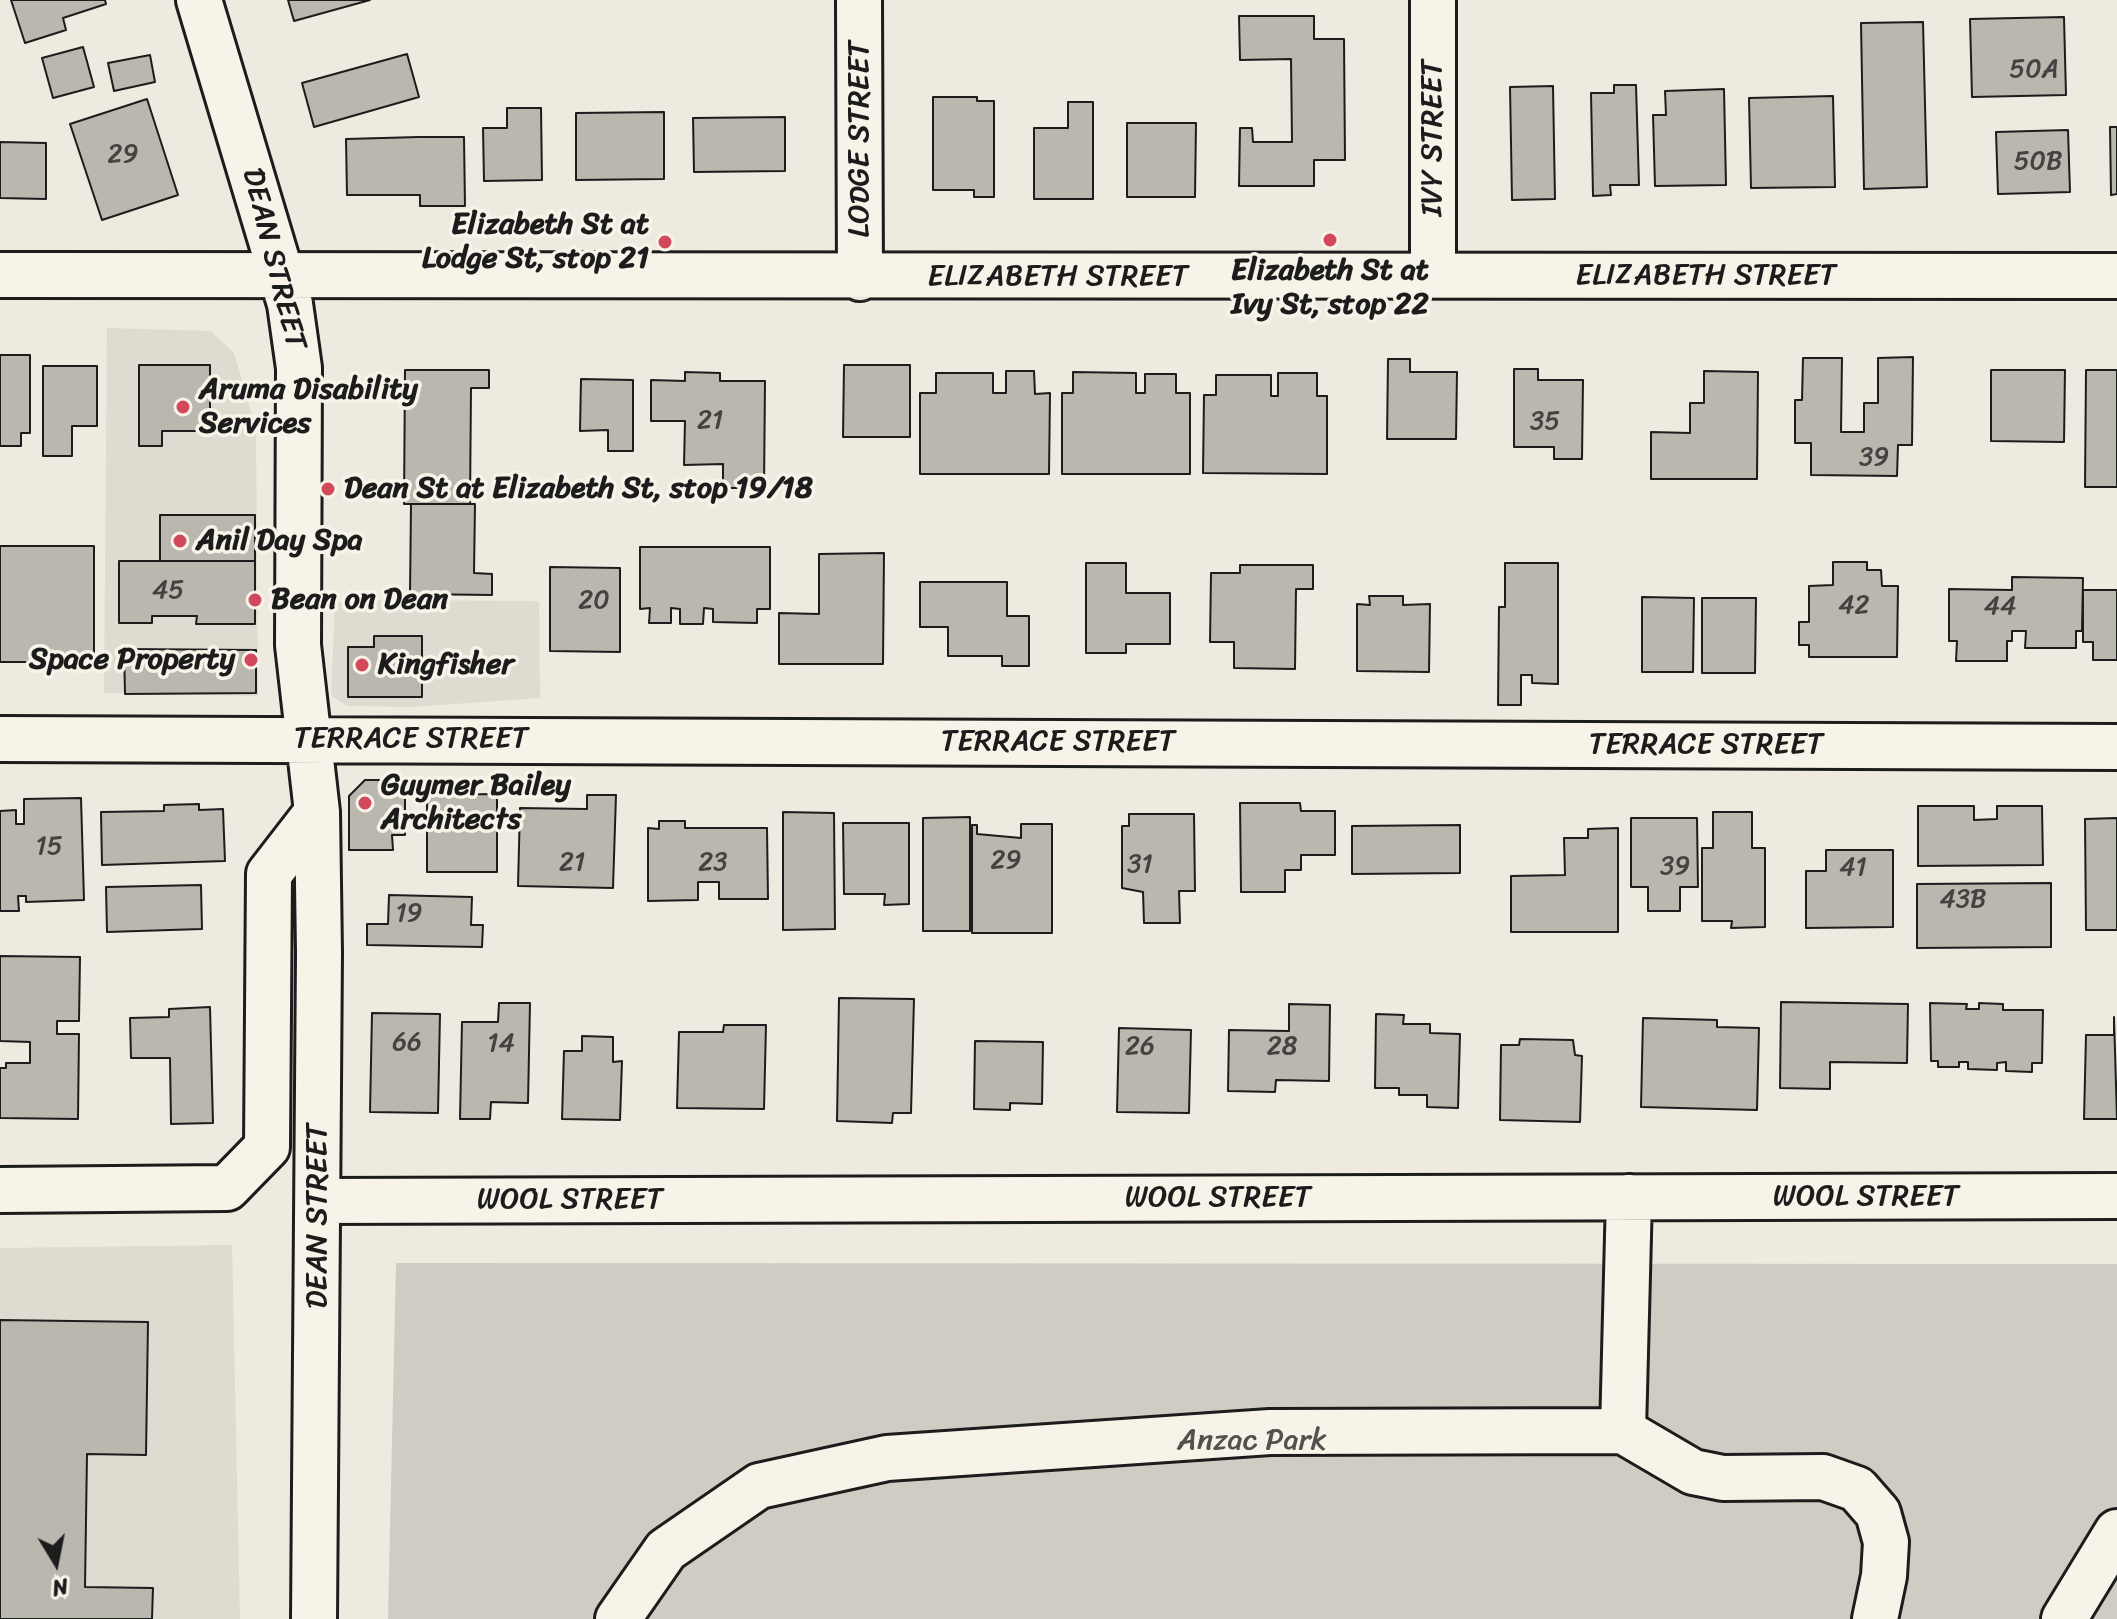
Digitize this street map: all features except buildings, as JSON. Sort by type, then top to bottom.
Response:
[{"type":"street","name":"DEAN STREET","points":[[199,0],[282,274],[295,332],[299,368],[298,645],[317,812],[318,1201],[314,1619]]},
{"type":"street","name":"LODGE STREET","points":[[859,0],[860,278]]},
{"type":"street","name":"IVY STREET","points":[[1433,0],[1433,275]]},
{"type":"street","name":"ELIZABETH STREET","points":[[0,275],[860,278],[2117,276]]},
{"type":"street","name":"TERRACE STREET","points":[[0,739],[2117,747]]},
{"type":"street","name":"DEAN STREET","points":[[0,1190],[227,1188],[267,1147],[269,874],[317,812]]},
{"type":"street","name":"WOOL STREET","points":[[318,1201],[2117,1196]]},
{"type":"street","points":[[1623,1431],[1629,1197]]},
{"type":"street","points":[[618,1619],[666,1550],[759,1486],[887,1458],[1270,1432],[1623,1431],[1693,1472],[1723,1478],[1823,1477],[1857,1489],[1878,1513],[1886,1542],[1884,1576],[1875,1619]]},
{"type":"street","points":[[2064,1619],[2117,1532]]},
{"type":"shaded area","points":[[107,328],[211,331],[234,353],[256,429],[258,696],[104,693]]},
{"type":"shaded area","points":[[355,600],[539,601],[540,698],[412,707],[347,706],[331,695],[335,603]]},
{"type":"shaded area","points":[[232,1245],[240,1619],[0,1619],[0,1248]]},
{"type":"green space","name":"Anzac Park","points":[[396,1263],[2117,1264],[2117,1619],[388,1619]]},
{"type":"place","name":"Elizabeth St at Ivy St, stop 22","points":[[1330,240]]},
{"type":"place","name":"Elizabeth St at Lodge St, stop 21","points":[[665,242]]},
{"type":"place","name":"Aruma Disability Services","points":[[183,407]]},
{"type":"place","name":"Dean St at Elizabeth St, stop 19/18","points":[[328,489]]},
{"type":"place","name":"Anil Day Spa","points":[[180,541]]},
{"type":"place","name":"Bean on Dean","points":[[255,600]]},
{"type":"place","name":"Space Property","points":[[251,660]]},
{"type":"place","name":"Kingfisher","points":[[362,665]]},
{"type":"place","name":"Guymer Bailey Architects","points":[[365,803]]}]
